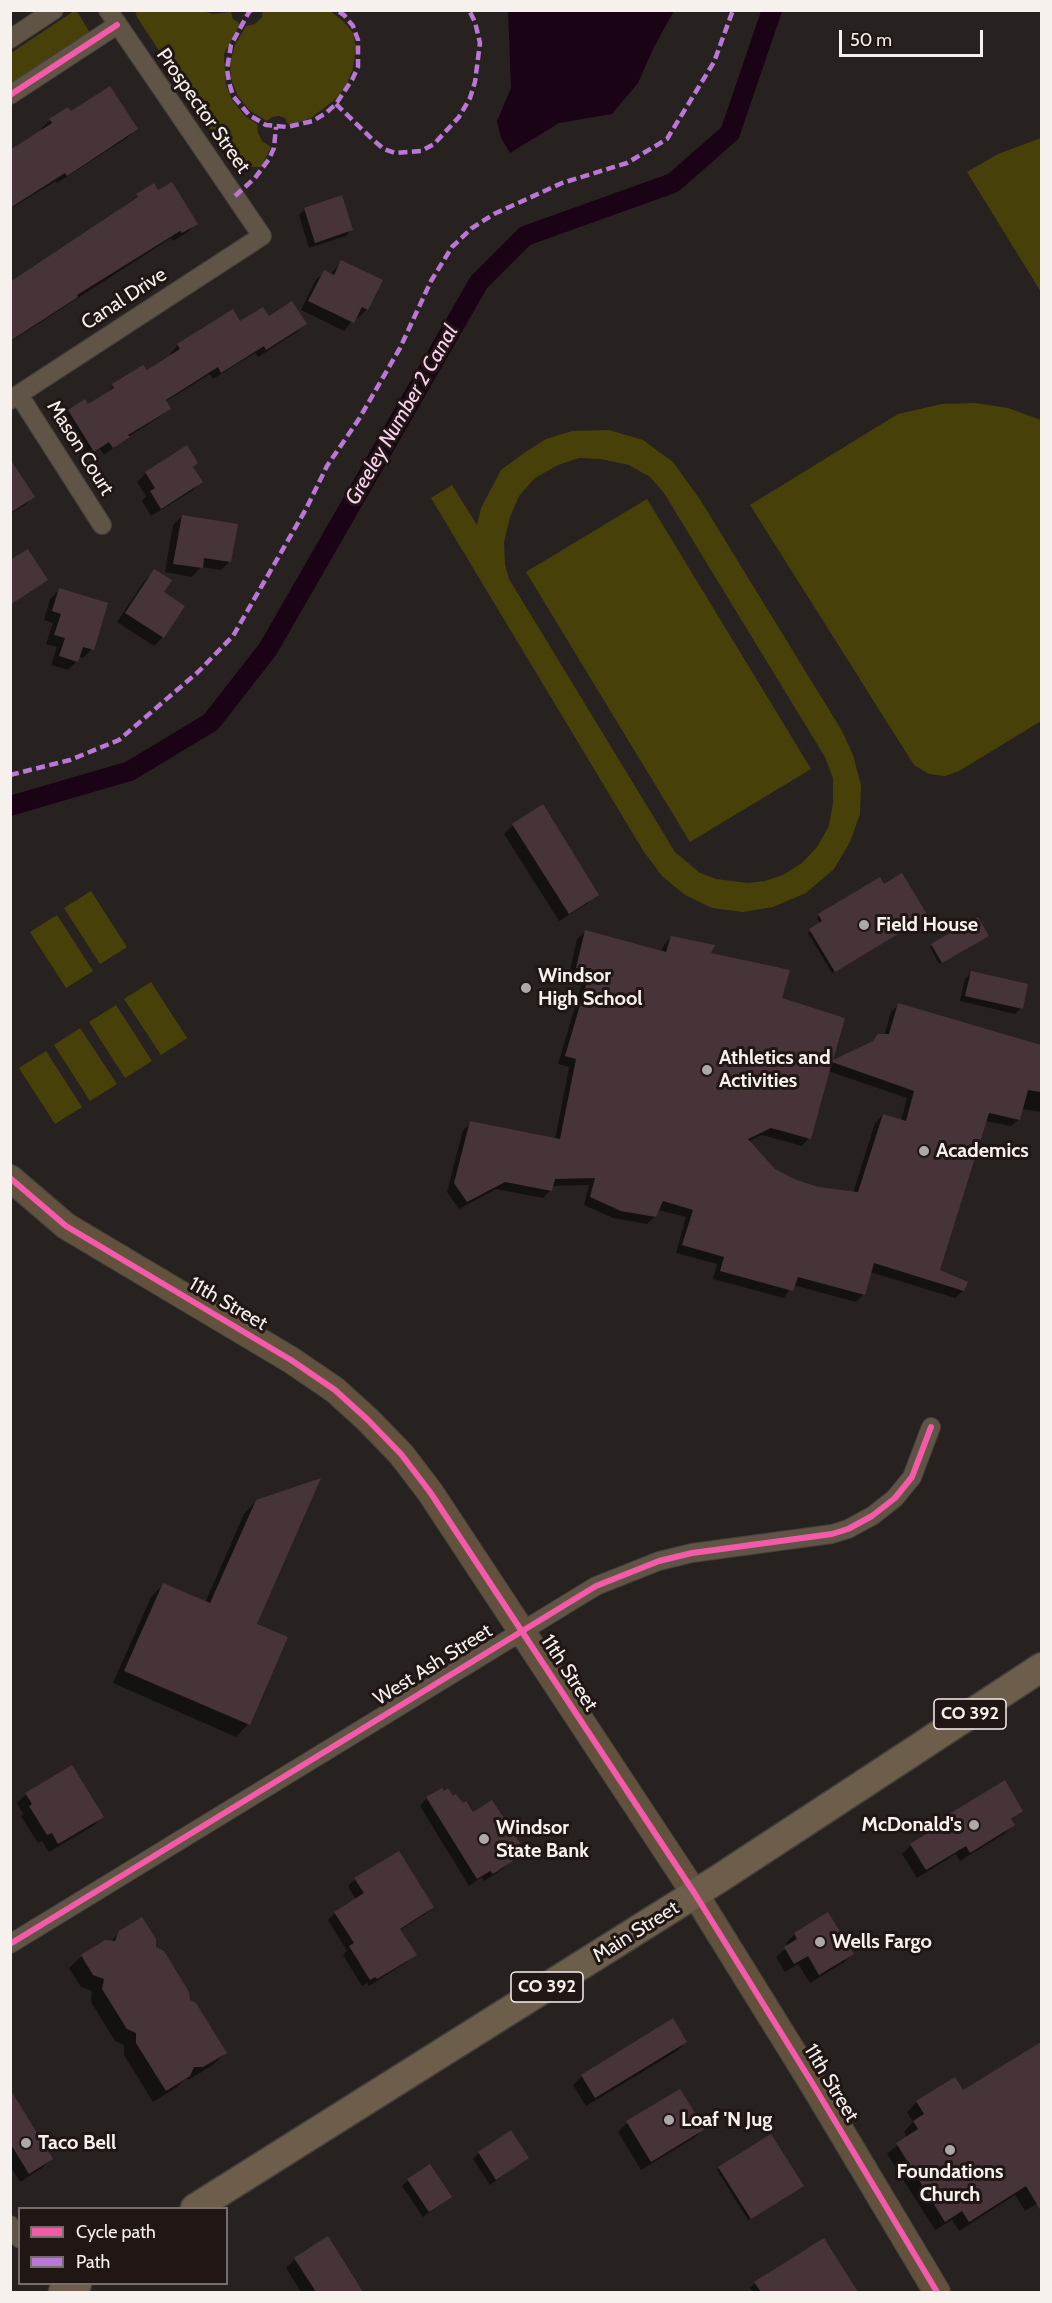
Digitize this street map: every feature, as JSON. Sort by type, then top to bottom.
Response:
[{"type":"main road","name":"Main Street","points":[[197,2207],[694,1894],[1041,1668]]},
{"type":"street","points":[[10,39],[54,10]]},
{"type":"street","points":[[10,95],[113,18]]},
{"type":"street","name":"Prospector Street","points":[[113,18],[262,236]]},
{"type":"street","name":"Canal Drive","points":[[15,398],[262,236]]},
{"type":"street","name":"Mason Court","points":[[15,398],[102,525]]},
{"type":"street","name":"11th Street","points":[[10,1178],[66,1226],[291,1360],[335,1390],[401,1454],[430,1492],[694,1894],[808,2077],[937,2292]]},
{"type":"street","name":"West Ash Street","points":[[10,1944],[596,1586],[658,1561],[692,1553],[812,1537],[848,1529],[872,1516],[895,1498],[912,1477],[931,1427]]},
{"type":"shaded area","points":[[199,10],[213,14],[231,12],[233,19],[240,24],[224,54],[226,85],[232,100],[246,117],[257,124],[262,141],[271,147],[261,167],[238,171],[135,11]]},
{"type":"shaded area","points":[[329,10],[353,33],[356,48],[353,68],[347,84],[337,98],[311,118],[288,124],[285,118],[272,117],[267,121],[249,110],[238,96],[231,79],[230,62],[235,45],[246,26],[255,24],[262,17],[263,11]]},
{"type":"shaded area","points":[[508,10],[674,11],[638,83],[612,114],[559,123],[510,153],[501,138],[497,121],[511,88]]},
{"type":"shaded area","points":[[74,11],[78,13],[90,33],[11,86],[11,53]]},
{"type":"shaded area","points":[[1042,138],[1041,292],[967,172],[998,154]]},
{"type":"shaded area","points":[[975,403],[1008,408],[1041,420],[1041,721],[959,771],[945,776],[929,774],[914,765],[750,505],[898,414],[942,404]]},
{"type":"shaded area","points":[[609,430],[643,440],[673,462],[701,501],[842,731],[853,755],[861,785],[860,814],[850,842],[834,869],[806,893],[773,907],[743,912],[712,908],[685,895],[662,876],[644,852],[431,498],[452,485],[477,525],[481,508],[501,470],[546,439],[572,431]],"holes":[[[579,458],[601,459],[629,465],[650,477],[664,493],[825,757],[833,778],[833,803],[829,826],[817,847],[802,863],[783,875],[765,881],[748,883],[716,879],[700,873],[675,852],[509,579],[505,564],[504,542],[510,517],[519,496],[535,478],[558,465]]]},
{"type":"shaded area","points":[[647,499],[811,769],[690,842],[526,572]]},
{"type":"shaded area","points":[[91,891],[127,947],[100,964],[64,908]]},
{"type":"shaded area","points":[[57,915],[93,971],[66,988],[30,932]]},
{"type":"shaded area","points":[[151,982],[187,1038],[161,1055],[124,999]]},
{"type":"shaded area","points":[[116,1005],[152,1061],[125,1078],[89,1022]]},
{"type":"shaded area","points":[[80,1028],[117,1084],[90,1101],[54,1045]]},
{"type":"shaded area","points":[[46,1051],[82,1107],[55,1124],[19,1068]]},
{"type":"building","points":[[110,86],[138,129],[67,176],[65,173],[10,208],[10,150],[52,123],[49,119],[68,107],[71,111]]},
{"type":"building","points":[[172,182],[198,224],[182,233],[180,231],[77,295],[78,297],[10,341],[10,282],[138,197],[136,194],[154,183],[158,190]]},
{"type":"building","points":[[342,195],[353,230],[315,243],[304,208]]},
{"type":"building","points":[[341,260],[383,280],[368,310],[362,307],[354,323],[308,301],[324,270],[334,275]]},
{"type":"building","points":[[292,301],[307,324],[266,350],[264,346],[221,373],[218,367],[166,400],[171,409],[128,435],[130,437],[113,448],[109,442],[94,452],[68,410],[85,399],[88,404],[114,388],[112,384],[143,365],[147,370],[180,349],[177,344],[233,309],[240,321],[263,307],[269,316]]},
{"type":"building","points":[[187,445],[198,463],[193,467],[203,482],[161,509],[150,491],[155,488],[145,472]]},
{"type":"building","points":[[10,459],[35,497],[10,513]]},
{"type":"building","points":[[182,515],[238,524],[231,562],[204,558],[203,568],[173,564]]},
{"type":"building","points":[[28,549],[48,580],[10,605],[10,560]]},
{"type":"building","points":[[154,569],[172,580],[164,592],[185,606],[164,638],[125,613]]},
{"type":"building","points":[[59,588],[108,603],[94,650],[83,647],[78,662],[59,656],[65,638],[54,635],[61,614],[52,611]]},
{"type":"building","points":[[543,804],[599,895],[569,914],[512,824]]},
{"type":"building","name":"Field House","points":[[902,873],[928,916],[835,972],[809,929],[822,921],[818,914],[880,877],[884,884]]},
{"type":"building","points":[[978,917],[989,936],[942,963],[931,944]]},
{"type":"building","points":[[585,930],[666,952],[671,936],[715,945],[711,953],[790,970],[782,998],[845,1018],[833,1060],[873,1041],[878,1034],[889,1034],[898,1003],[1041,1045],[1041,1092],[1028,1090],[1020,1120],[989,1113],[940,1270],[968,1282],[964,1291],[874,1263],[865,1295],[798,1277],[793,1291],[720,1271],[724,1257],[682,1245],[693,1210],[663,1201],[656,1217],[621,1211],[590,1197],[595,1178],[555,1179],[552,1191],[505,1182],[467,1202],[454,1183],[470,1121],[560,1139],[576,1059],[565,1056],[591,968],[576,968]],"holes":[[[832,1062],[914,1091],[906,1121],[883,1114],[858,1192],[818,1187],[794,1179],[775,1169],[748,1139],[771,1128],[811,1139]]]},
{"type":"building","points":[[971,971],[1028,984],[1023,1009],[965,996]]},
{"type":"building","points":[[321,1478],[257,1624],[288,1637],[250,1725],[124,1671],[163,1583],[210,1603],[256,1500]]},
{"type":"building","points":[[72,1765],[104,1817],[58,1844],[52,1833],[47,1835],[29,1806],[32,1804],[25,1793]]},
{"type":"building","name":"McDonald's","points":[[1005,1780],[1023,1811],[1011,1819],[1015,1825],[970,1853],[966,1846],[926,1870],[910,1844],[936,1828],[933,1824]]},
{"type":"building","name":"Windsor State Bank","points":[[442,1788],[444,1791],[448,1788],[453,1796],[456,1794],[463,1803],[466,1801],[473,1812],[492,1800],[524,1849],[510,1857],[513,1861],[493,1874],[490,1871],[477,1879],[426,1797]]},
{"type":"building","points":[[399,1851],[434,1907],[400,1929],[417,1955],[377,1979],[375,1977],[370,1980],[349,1946],[354,1943],[334,1912],[364,1893],[354,1878]]},
{"type":"building","name":"Wells Fargo","points":[[828,1912],[854,1954],[819,1975],[808,1956],[794,1964],[784,1947],[797,1939],[794,1933]]},
{"type":"building","points":[[142,1917],[156,1939],[156,1947],[164,1951],[189,1992],[190,2000],[196,2003],[227,2053],[203,2067],[194,2067],[190,2076],[166,2091],[136,2043],[136,2033],[127,2029],[102,1989],[104,1979],[93,1975],[81,1955],[105,1940],[115,1941],[119,1931]]},
{"type":"building","points":[[673,2018],[687,2042],[595,2098],[581,2075]]},
{"type":"building","points":[[1041,2042],[1041,2211],[1026,2186],[969,2222],[962,2211],[945,2222],[896,2143],[918,2129],[913,2121],[924,2114],[916,2101],[955,2077],[963,2090]]},
{"type":"building","points":[[10,2089],[53,2159],[29,2174],[10,2143]]},
{"type":"building","points":[[680,2089],[705,2129],[651,2162],[626,2121]]},
{"type":"building","points":[[511,2130],[529,2158],[496,2180],[478,2152]]},
{"type":"building","points":[[771,2134],[804,2186],[751,2219],[718,2167]]},
{"type":"building","points":[[430,2164],[452,2197],[429,2212],[407,2179]]},
{"type":"building","points":[[328,2236],[363,2292],[316,2292],[294,2258]]},
{"type":"building","points":[[824,2238],[858,2292],[761,2292],[754,2282]]},
{"type":"waterway","name":"Greeley Number 2 Canal","points":[[10,806],[130,771],[211,722],[268,649],[479,282],[525,236],[673,183],[730,133],[772,10]]},
{"type":"marked path","points":[[252,10],[231,45],[227,69],[233,96],[249,115],[266,125],[287,127],[313,121],[326,113],[336,104],[358,67],[358,40],[353,26],[344,15],[336,10]]},
{"type":"marked path","points":[[336,104],[384,149],[395,153],[421,151],[434,144],[459,117],[470,98],[475,82],[480,43],[475,22],[469,10]]},
{"type":"marked path","points":[[10,775],[70,760],[119,740],[198,672],[233,636],[306,509],[327,466],[359,419],[400,348],[431,281],[452,247],[472,228],[494,214],[562,183],[627,163],[667,139],[714,62],[733,10]]},
{"type":"marked path","points":[[235,196],[255,178],[269,159],[274,148],[276,127]]},
{"type":"cycle path","points":[[10,95],[117,25]]},
{"type":"cycle path","points":[[10,1178],[66,1226],[291,1360],[335,1390],[401,1454],[430,1492],[695,1894],[814,2086],[937,2292]]},
{"type":"cycle path","points":[[10,1944],[596,1586],[659,1561],[692,1553],[832,1534],[848,1529],[872,1516],[895,1498],[912,1477],[931,1427]]},
{"type":"place","name":"Field House","points":[[864,925]]},
{"type":"place","name":"Windsor High School","points":[[526,988]]},
{"type":"place","name":"Athletics and Activities","points":[[707,1070]]},
{"type":"place","name":"Academics","points":[[924,1151]]},
{"type":"place","name":"McDonald's","points":[[974,1825]]},
{"type":"place","name":"Windsor State Bank","points":[[484,1839]]},
{"type":"place","name":"Wells Fargo","points":[[820,1942]]},
{"type":"place","name":"Loaf 'N Jug","points":[[669,2120]]},
{"type":"place","name":"Taco Bell","points":[[26,2143]]},
{"type":"place","name":"Foundations Church","points":[[950,2150]]}]
